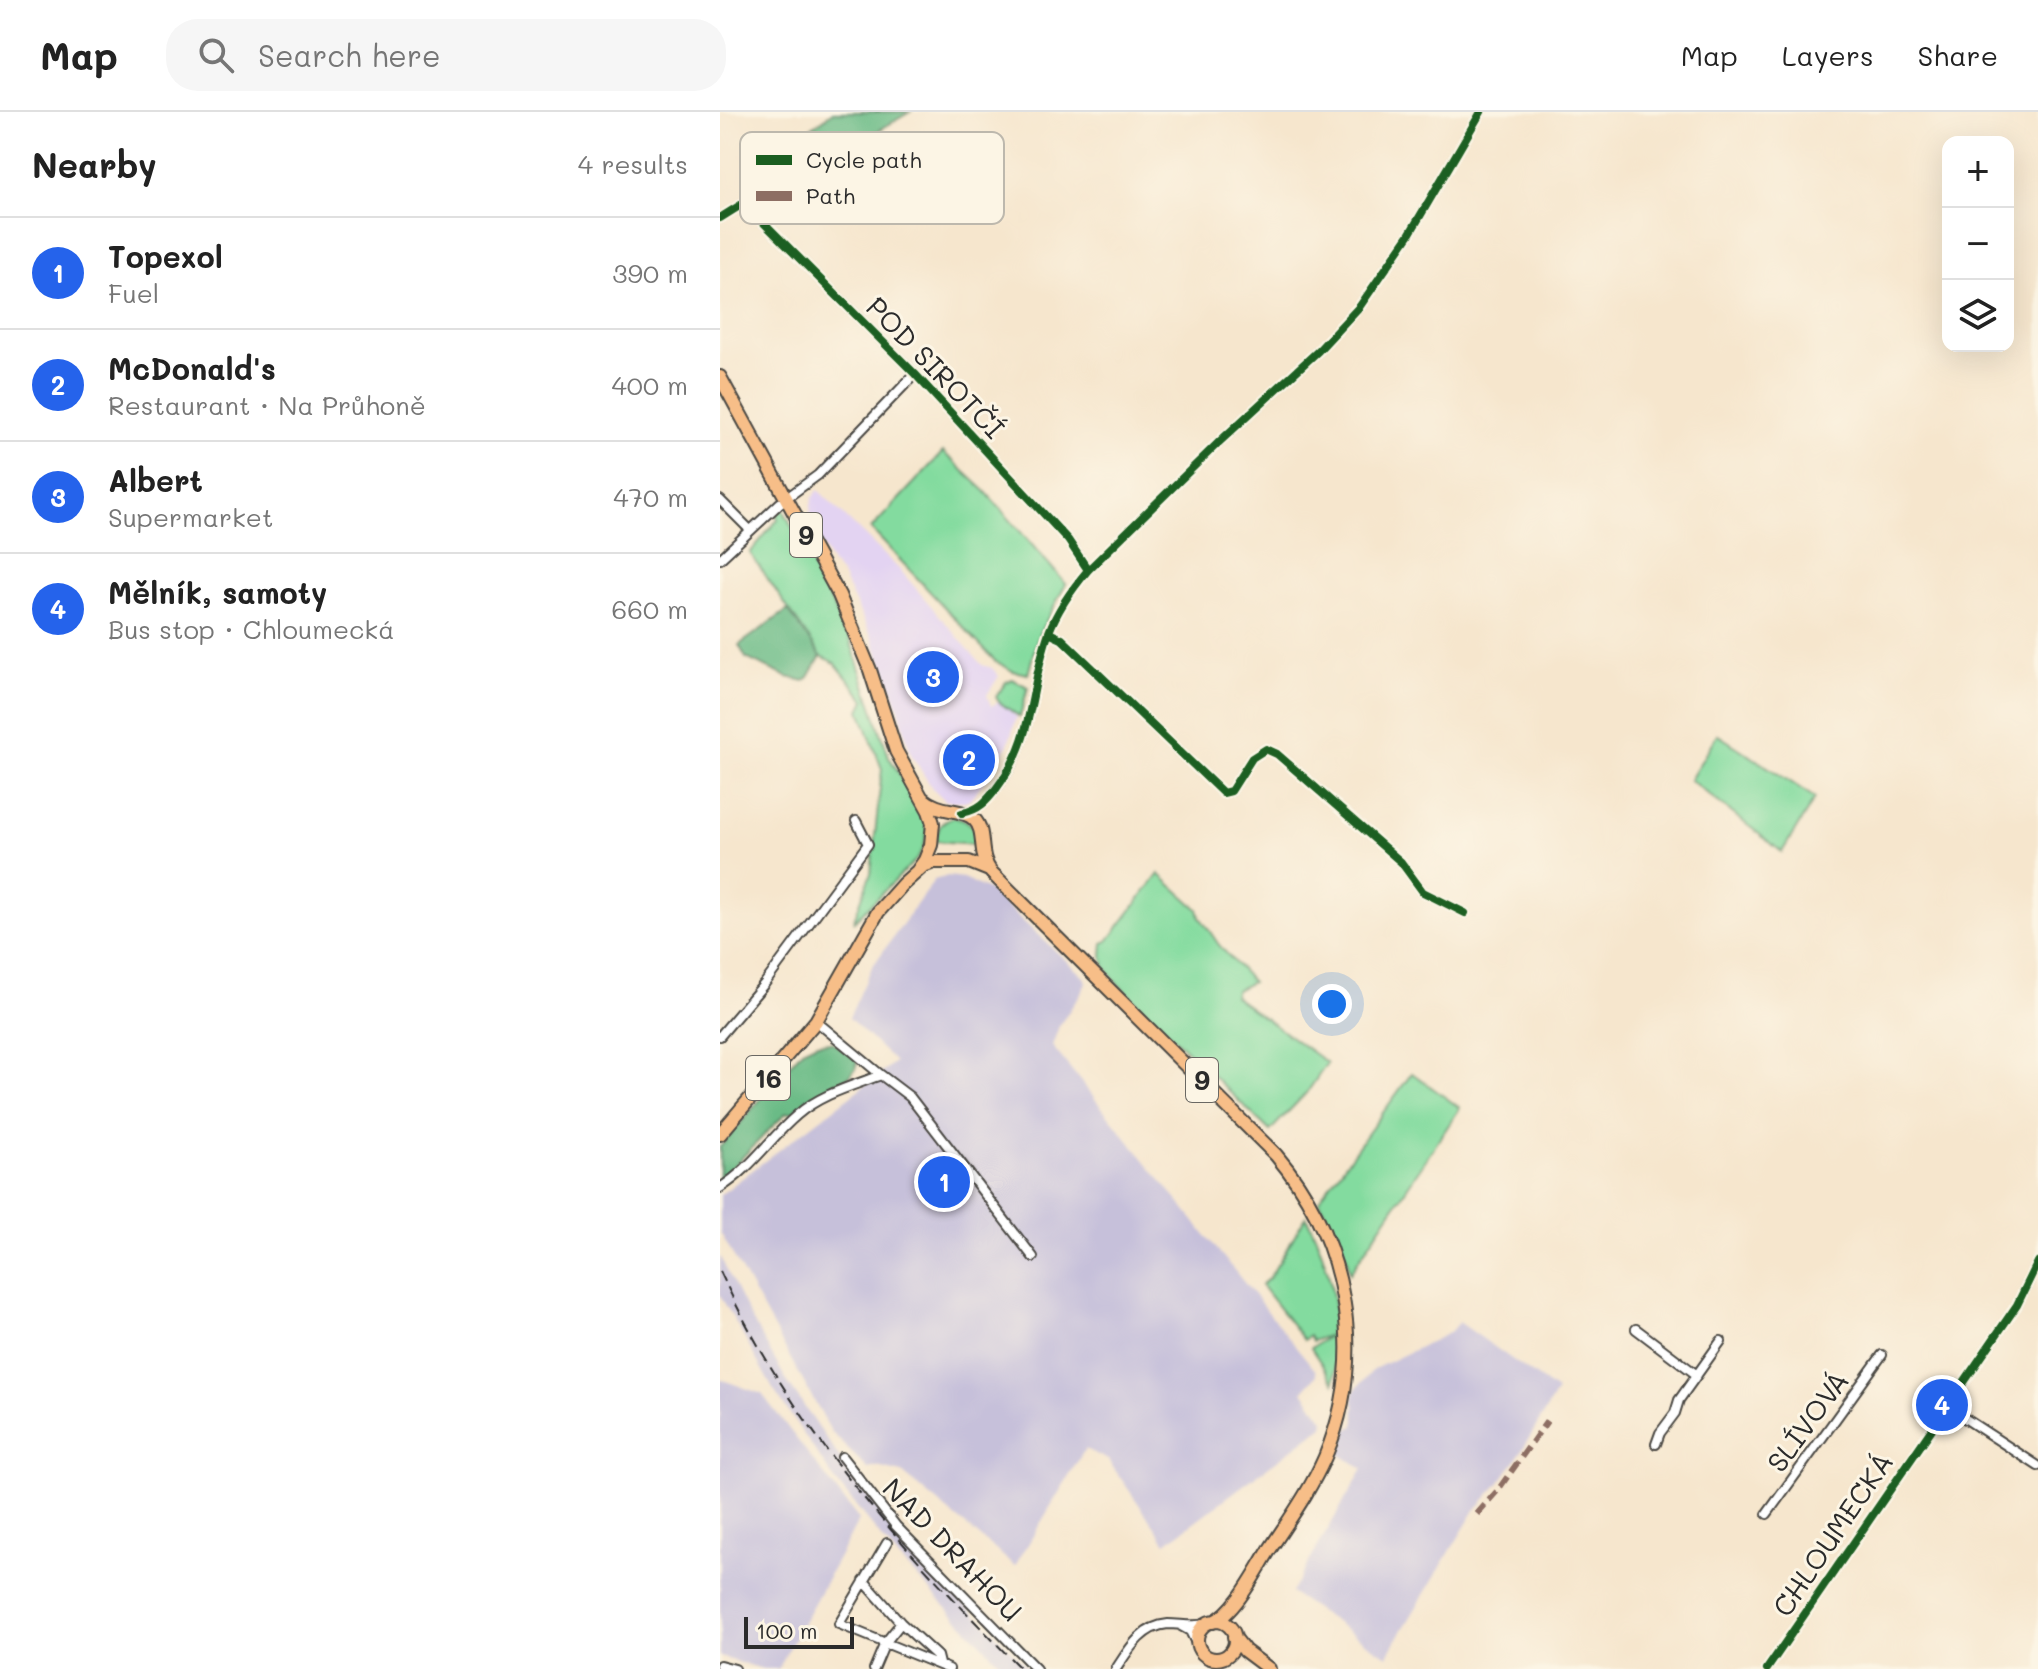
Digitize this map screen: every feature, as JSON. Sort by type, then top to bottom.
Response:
[{"type":"main road","name":"9","points":[[720,377],[839,595],[870,670],[896,751],[932,818],[936,853],[948,861],[976,864],[991,872],[1276,1155],[1311,1204],[1332,1251],[1341,1282],[1347,1330],[1346,1380],[1338,1420],[1309,1489],[1236,1601],[1223,1616],[1198,1635],[1197,1645]]},
{"type":"main road","points":[[922,798],[933,807],[973,819],[980,829]]},
{"type":"main road","points":[[932,834],[941,818],[958,812]]},
{"type":"main road","name":"9","points":[[980,829],[983,857],[991,872]]},
{"type":"main road","name":"16","points":[[720,1134],[816,1021],[878,912],[928,855],[932,834]]},
{"type":"main road","points":[[962,862],[974,855],[981,843]]},
{"type":"main road","name":"16","points":[[918,870],[934,862],[948,861]]},
{"type":"main road","name":"9","points":[[1226,1656],[1232,1650],[1236,1601]]},
{"type":"main road","points":[[1210,1623],[1224,1623],[1241,1647],[1269,1669]]},
{"type":"main road","points":[[1197,1645],[1201,1653],[1209,1658],[1254,1658]]},
{"type":"street","points":[[958,812],[979,807],[1012,767],[1021,748],[1049,633],[1064,602],[1088,570],[1318,351],[1360,306],[1409,235],[1481,112]]},
{"type":"street","name":"POD SIROTČÍ","points":[[720,218],[740,206]]},
{"type":"street","name":"POD SIROTČÍ","points":[[765,224],[915,374],[1068,540],[1088,570]]},
{"type":"street","points":[[792,494],[818,475],[915,374]]},
{"type":"street","points":[[720,500],[750,530]]},
{"type":"street","points":[[720,559],[780,503]]},
{"type":"street","points":[[1049,633],[1062,639],[1223,793],[1231,791],[1252,758],[1266,749],[1277,754],[1404,865],[1423,892],[1465,913]]},
{"type":"street","points":[[980,829],[988,799]]},
{"type":"street","points":[[720,1036],[765,983],[868,844],[856,821]]},
{"type":"street","points":[[816,1021],[910,1097],[1033,1257]]},
{"type":"street","points":[[720,1188],[740,1176],[795,1116],[818,1099],[881,1075]]},
{"type":"street","name":"CHLOUMECKÁ","points":[[1767,1669],[2017,1305],[2038,1262]]},
{"type":"street","points":[[1636,1329],[1697,1375]]},
{"type":"street","points":[[1656,1444],[1675,1413],[1679,1400],[1721,1341]]},
{"type":"street","name":"SLÍVOVÁ","points":[[1767,1514],[1882,1355]]},
{"type":"street","points":[[1946,1406],[2038,1466]]},
{"type":"street","name":"NAD DRAHOU","points":[[842,1457],[896,1526],[1036,1669]]},
{"type":"street","points":[[887,1543],[839,1624],[949,1669]]},
{"type":"street","points":[[864,1581],[901,1623],[937,1656],[939,1664]]},
{"type":"street","points":[[874,1669],[885,1643],[901,1623]]},
{"type":"street","points":[[1116,1669],[1137,1640],[1148,1631],[1163,1625],[1210,1623]]},
{"type":"street","points":[[1180,1625],[1190,1631],[1197,1645]]},
{"type":"street","points":[[720,1665],[735,1669]]},
{"type":"shaded area","points":[[818,490],[900,570],[982,665],[992,668],[999,676],[987,695],[991,706],[999,702],[1017,717],[1007,747],[969,801],[946,801],[932,788],[911,754],[899,709],[872,638],[842,575],[832,564],[809,520],[812,499]]},
{"type":"shaded area","points":[[948,876],[963,878],[990,891],[1084,977],[1083,990],[1059,1026],[1052,1046],[1316,1371],[1316,1376],[1303,1391],[1324,1420],[1323,1426],[1166,1543],[1108,1460],[1085,1449],[1015,1566],[902,1473],[877,1467],[868,1469],[832,1433],[720,1232],[720,1195],[895,1062],[849,1018],[872,967],[934,880]]},
{"type":"shaded area","points":[[720,1256],[787,1381],[847,1469],[906,1542],[1029,1669],[1006,1669],[894,1553],[834,1479],[773,1389],[720,1295]]},
{"type":"shaded area","points":[[1459,1322],[1557,1391],[1521,1452],[1498,1485],[1475,1510],[1387,1656],[1291,1593],[1363,1469],[1337,1452],[1346,1430],[1355,1426],[1355,1390],[1374,1369],[1449,1333]]},
{"type":"shaded area","points":[[720,1379],[762,1394],[859,1520],[778,1669],[763,1669],[720,1657]]},
{"type":"green space","points":[[833,112],[910,112],[876,132],[805,132]]},
{"type":"green space","points":[[943,452],[985,491],[1066,584],[1038,636],[1028,674],[1013,671],[995,661],[871,529]]},
{"type":"green space","points":[[782,507],[849,637],[889,757],[926,817],[927,832],[918,858],[853,922],[871,873],[882,769],[860,710],[865,700],[835,663],[821,656],[750,553],[778,519],[775,511]]},
{"type":"green space","points":[[788,610],[821,656],[804,681],[787,677],[746,658],[739,645]]},
{"type":"green space","points":[[1012,679],[1028,687],[1020,717],[996,697],[1006,682]]},
{"type":"green space","points":[[1717,734],[1815,798],[1782,852],[1690,780]]},
{"type":"green space","points":[[953,817],[971,825],[975,844],[936,841],[940,826]]},
{"type":"green space","points":[[1159,874],[1198,909],[1219,945],[1252,982],[1236,990],[1234,996],[1327,1063],[1308,1091],[1270,1131],[1116,982],[1105,967],[1103,943],[1108,941]]},
{"type":"green space","points":[[832,1042],[854,1056],[857,1062],[850,1076],[817,1094],[793,1112],[786,1113],[720,1180],[720,1147],[802,1050],[817,1043]]},
{"type":"green space","points":[[1412,1073],[1460,1108],[1350,1273],[1346,1256],[1319,1200]]},
{"type":"green space","points":[[1306,1216],[1323,1256],[1333,1297],[1337,1339],[1334,1383],[1311,1348],[1330,1335],[1312,1341],[1309,1336],[1304,1340],[1261,1285],[1270,1277]]},
{"type":"railway","points":[[720,1271],[781,1383],[852,1484],[933,1578],[1021,1669]]},
{"type":"marked path","points":[[1477,1514],[1547,1421]]},
{"type":"cycle path","points":[[962,813],[986,801],[1009,769],[1025,731],[1049,632],[1071,592],[1088,570],[1318,351],[1360,306],[1409,235],[1481,112]]},
{"type":"cycle path","points":[[720,218],[740,206]]},
{"type":"cycle path","points":[[765,224],[915,374],[1068,540],[1088,570]]},
{"type":"cycle path","points":[[1049,633],[1062,639],[1223,793],[1231,791],[1252,758],[1266,749],[1277,754],[1401,862],[1423,892],[1465,913]]},
{"type":"cycle path","points":[[1767,1669],[2017,1305],[2038,1262]]},
{"type":"place","name":"Albert","points":[[933,677]]},
{"type":"place","name":"McDonald's","points":[[969,760]]},
{"type":"place","name":"Topexol","points":[[944,1182]]},
{"type":"place","name":"Mělník, samoty","points":[[1942,1405]]}]
